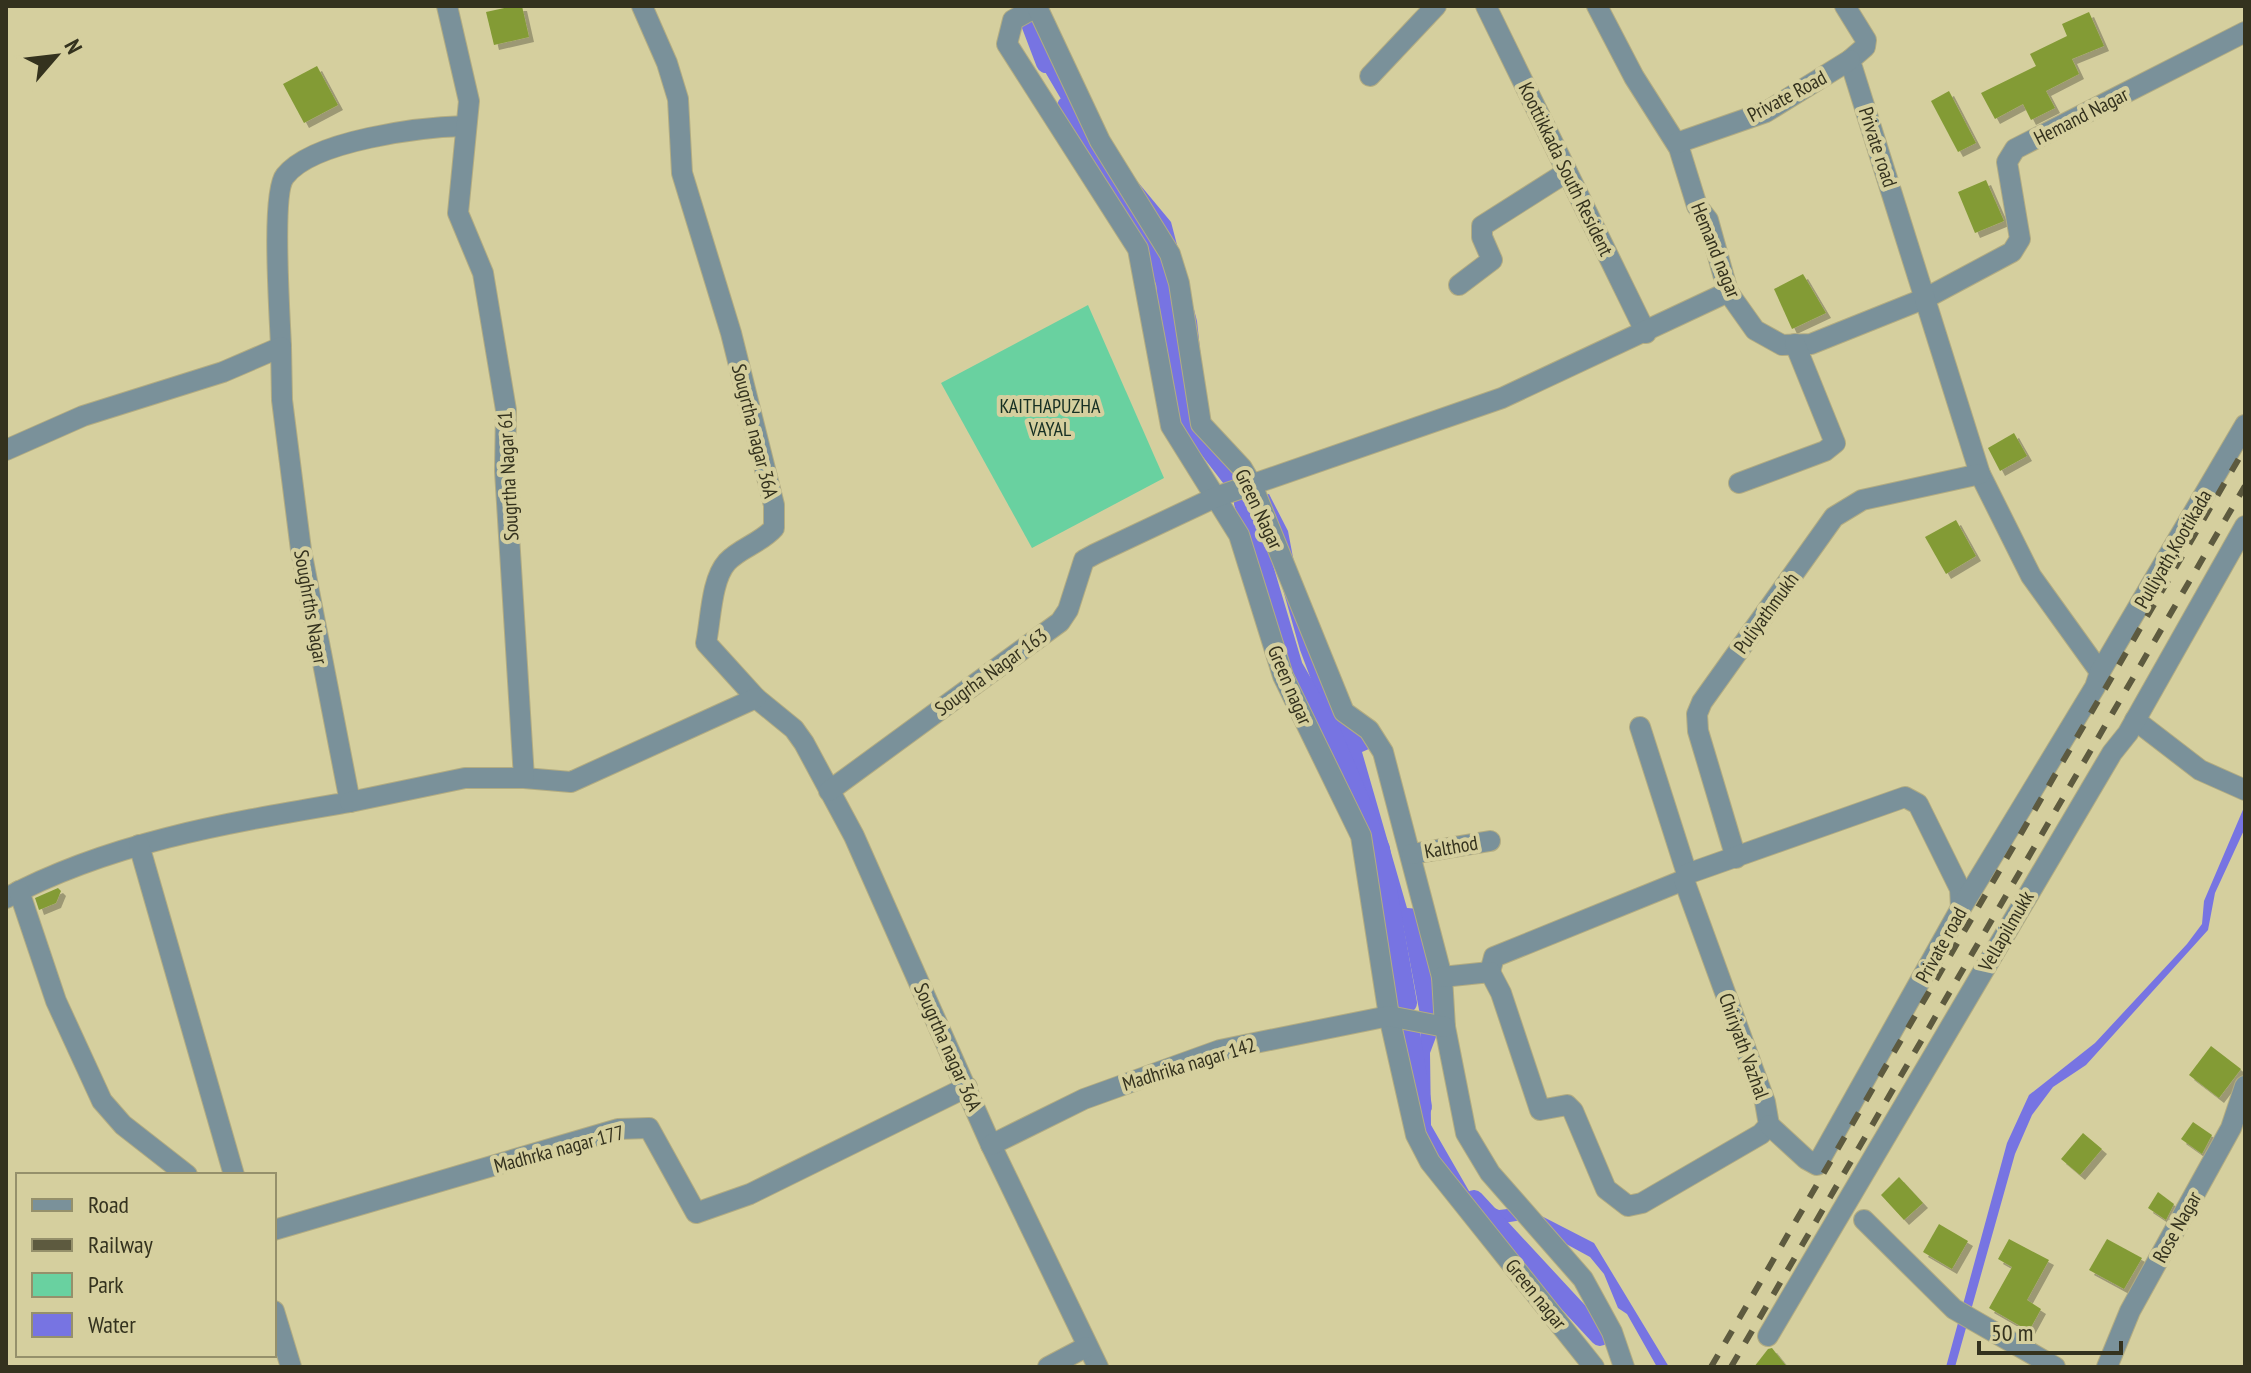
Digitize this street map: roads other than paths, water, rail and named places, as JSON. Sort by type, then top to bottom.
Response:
[{"type":"street","name":"Sougrtha Nagar 61","points":[[447,6],[469,101],[458,213],[483,273],[506,410],[505,471],[524,778]]},
{"type":"street","name":"Sougrtha nagar 36A","points":[[642,6],[667,63],[678,99],[682,173],[731,333],[774,505],[774,528],[763,540],[729,560],[720,573],[706,643],[756,698],[794,729],[854,836],[991,1145],[1098,1367]]},
{"type":"street","name":"Green Nagar","points":[[1038,6],[1100,141],[1170,254],[1179,283],[1201,424],[1242,468],[1252,485],[1344,712],[1369,730],[1383,752],[1442,977],[1445,1027]]},
{"type":"street","name":"Green nagar","points":[[1038,6],[1013,20],[1007,44],[1138,249],[1171,426],[1239,535],[1283,676],[1361,836],[1389,1016],[1422,1150],[1594,1367]]},
{"type":"street","points":[[1370,76],[1436,6]]},
{"type":"street","name":"Koottikkada South Resident","points":[[1486,6],[1646,333]]},
{"type":"street","name":"Hemand nagar","points":[[1597,6],[1634,77],[1677,143],[1697,206],[1708,220],[1728,292],[1755,330],[1782,345],[1795,344]]},
{"type":"street","name":"Private road","points":[[1769,1125],[1806,1159],[1817,1165],[1961,908],[2095,687],[2100,672],[2031,576],[1980,474],[1850,60],[1865,47],[1866,40],[1845,6]]},
{"type":"street","name":"Hemand Nagar","points":[[1926,298],[2012,252],[2020,239],[2007,162],[2015,149],[2245,32]]},
{"type":"street","name":"Private Road","points":[[1677,143],[1766,112],[1850,60]]},
{"type":"street","name":"Soughrths Nagar","points":[[350,802],[301,550],[282,400],[278,202],[284,177],[303,161],[417,127],[465,126]]},
{"type":"street","points":[[1459,285],[1492,260],[1482,237],[1482,226],[1567,172]]},
{"type":"street","name":"Sougrha Nagar 163","points":[[829,791],[1060,622],[1068,610],[1084,560],[1216,497],[1502,398],[1728,292]]},
{"type":"street","points":[[1739,483],[1825,451],[1835,443],[1795,344],[1811,344],[1926,298]]},
{"type":"street","points":[[6,450],[83,416],[223,372],[281,347]]},
{"type":"street","name":"Pulliyath,Kootikada","points":[[2100,672],[2245,425]]},
{"type":"street","name":"Puliyathmukh","points":[[1736,858],[1698,731],[1697,714],[1702,702],[1834,517],[1862,500],[1980,474]]},
{"type":"street","name":"Vellapilmukk","points":[[1768,1336],[1912,1096],[2021,904],[2135,720],[2245,526]]},
{"type":"street","points":[[184,1173],[123,1125],[102,1101],[12,894],[139,845],[257,817],[465,778],[571,782],[756,698]]},
{"type":"street","points":[[2135,720],[2200,770],[2245,790]]},
{"type":"street","points":[[1640,727],[1686,877]]},
{"type":"street","points":[[1442,977],[1490,972],[1494,957],[1686,877],[1905,797],[1918,804],[1960,889],[1961,908]]},
{"type":"street","name":"Kalthod","points":[[1412,854],[1490,841]]},
{"type":"street","points":[[139,845],[233,1173]]},
{"type":"street","name":"Chiriyath Vazhal","points":[[1490,972],[1501,993],[1540,1110],[1567,1105],[1573,1111],[1606,1189],[1628,1206],[1655,1196],[1761,1134],[1769,1125],[1765,1102],[1686,877]]},
{"type":"street","name":"Madhrika nagar 142","points":[[991,1145],[1084,1099],[1220,1050],[1389,1016],[1445,1027]]},
{"type":"street","name":"Green nagar","points":[[1445,1027],[1466,1133],[1490,1173],[1583,1279],[1612,1332],[1624,1367]]},
{"type":"street","name":"Rose Nagar","points":[[2107,1367],[2130,1311],[2231,1128],[2245,1086]]},
{"type":"street","name":"Madhrka nagar 177","points":[[276,1229],[618,1129],[649,1128],[696,1213],[750,1194],[967,1087]]},
{"type":"street","points":[[1864,1220],[1954,1309],[2055,1367]]},
{"type":"street","points":[[276,1318],[291,1367]]},
{"type":"street","points":[[1048,1367],[1086,1347]]},
{"type":"water","points":[[1034,17],[1107,145],[1171,222],[1197,321],[1207,415],[1245,493],[1191,426],[1186,324],[1168,250],[1071,116],[1041,65]]},
{"type":"water","points":[[1269,494],[1288,531],[1299,589],[1371,748],[1362,752],[1407,908],[1419,909],[1440,1021],[1420,1015],[1403,925],[1374,847],[1361,789],[1342,737],[1318,698],[1300,650],[1257,497]]},
{"type":"water","points":[[2245,805],[2245,828],[2215,893],[2208,930],[2086,1065],[2053,1087],[2032,1115],[2015,1154],[1955,1367],[1946,1367],[2007,1143],[2029,1095],[2095,1043],[2202,924],[2204,901]]},
{"type":"water","points":[[1421,1025],[1439,1029],[1430,1053],[1431,1125],[1469,1191],[1481,1202],[1499,1210],[1524,1207],[1594,1243],[1669,1367],[1657,1367],[1627,1314],[1618,1308],[1604,1274],[1590,1257],[1522,1220],[1498,1224],[1483,1216],[1455,1188],[1415,1115]]},
{"type":"waterway","points":[[1030,21],[1046,63]]},
{"type":"waterway","points":[[1067,106],[1151,240],[1166,283],[1178,408],[1231,477]]},
{"type":"waterway","points":[[1244,503],[1293,667],[1332,735],[1380,849],[1407,1003]]},
{"type":"waterway","points":[[1409,1028],[1422,1107]]},
{"type":"waterway","points":[[1474,1200],[1600,1336]]},
{"type":"railway","points":[[1711,1367],[2245,448]]},
{"type":"railway","points":[[1731,1367],[2245,486]]},
{"type":"park label","name":"KAITHAPUZHA VAYAL","points":[[1050,418]]}]
